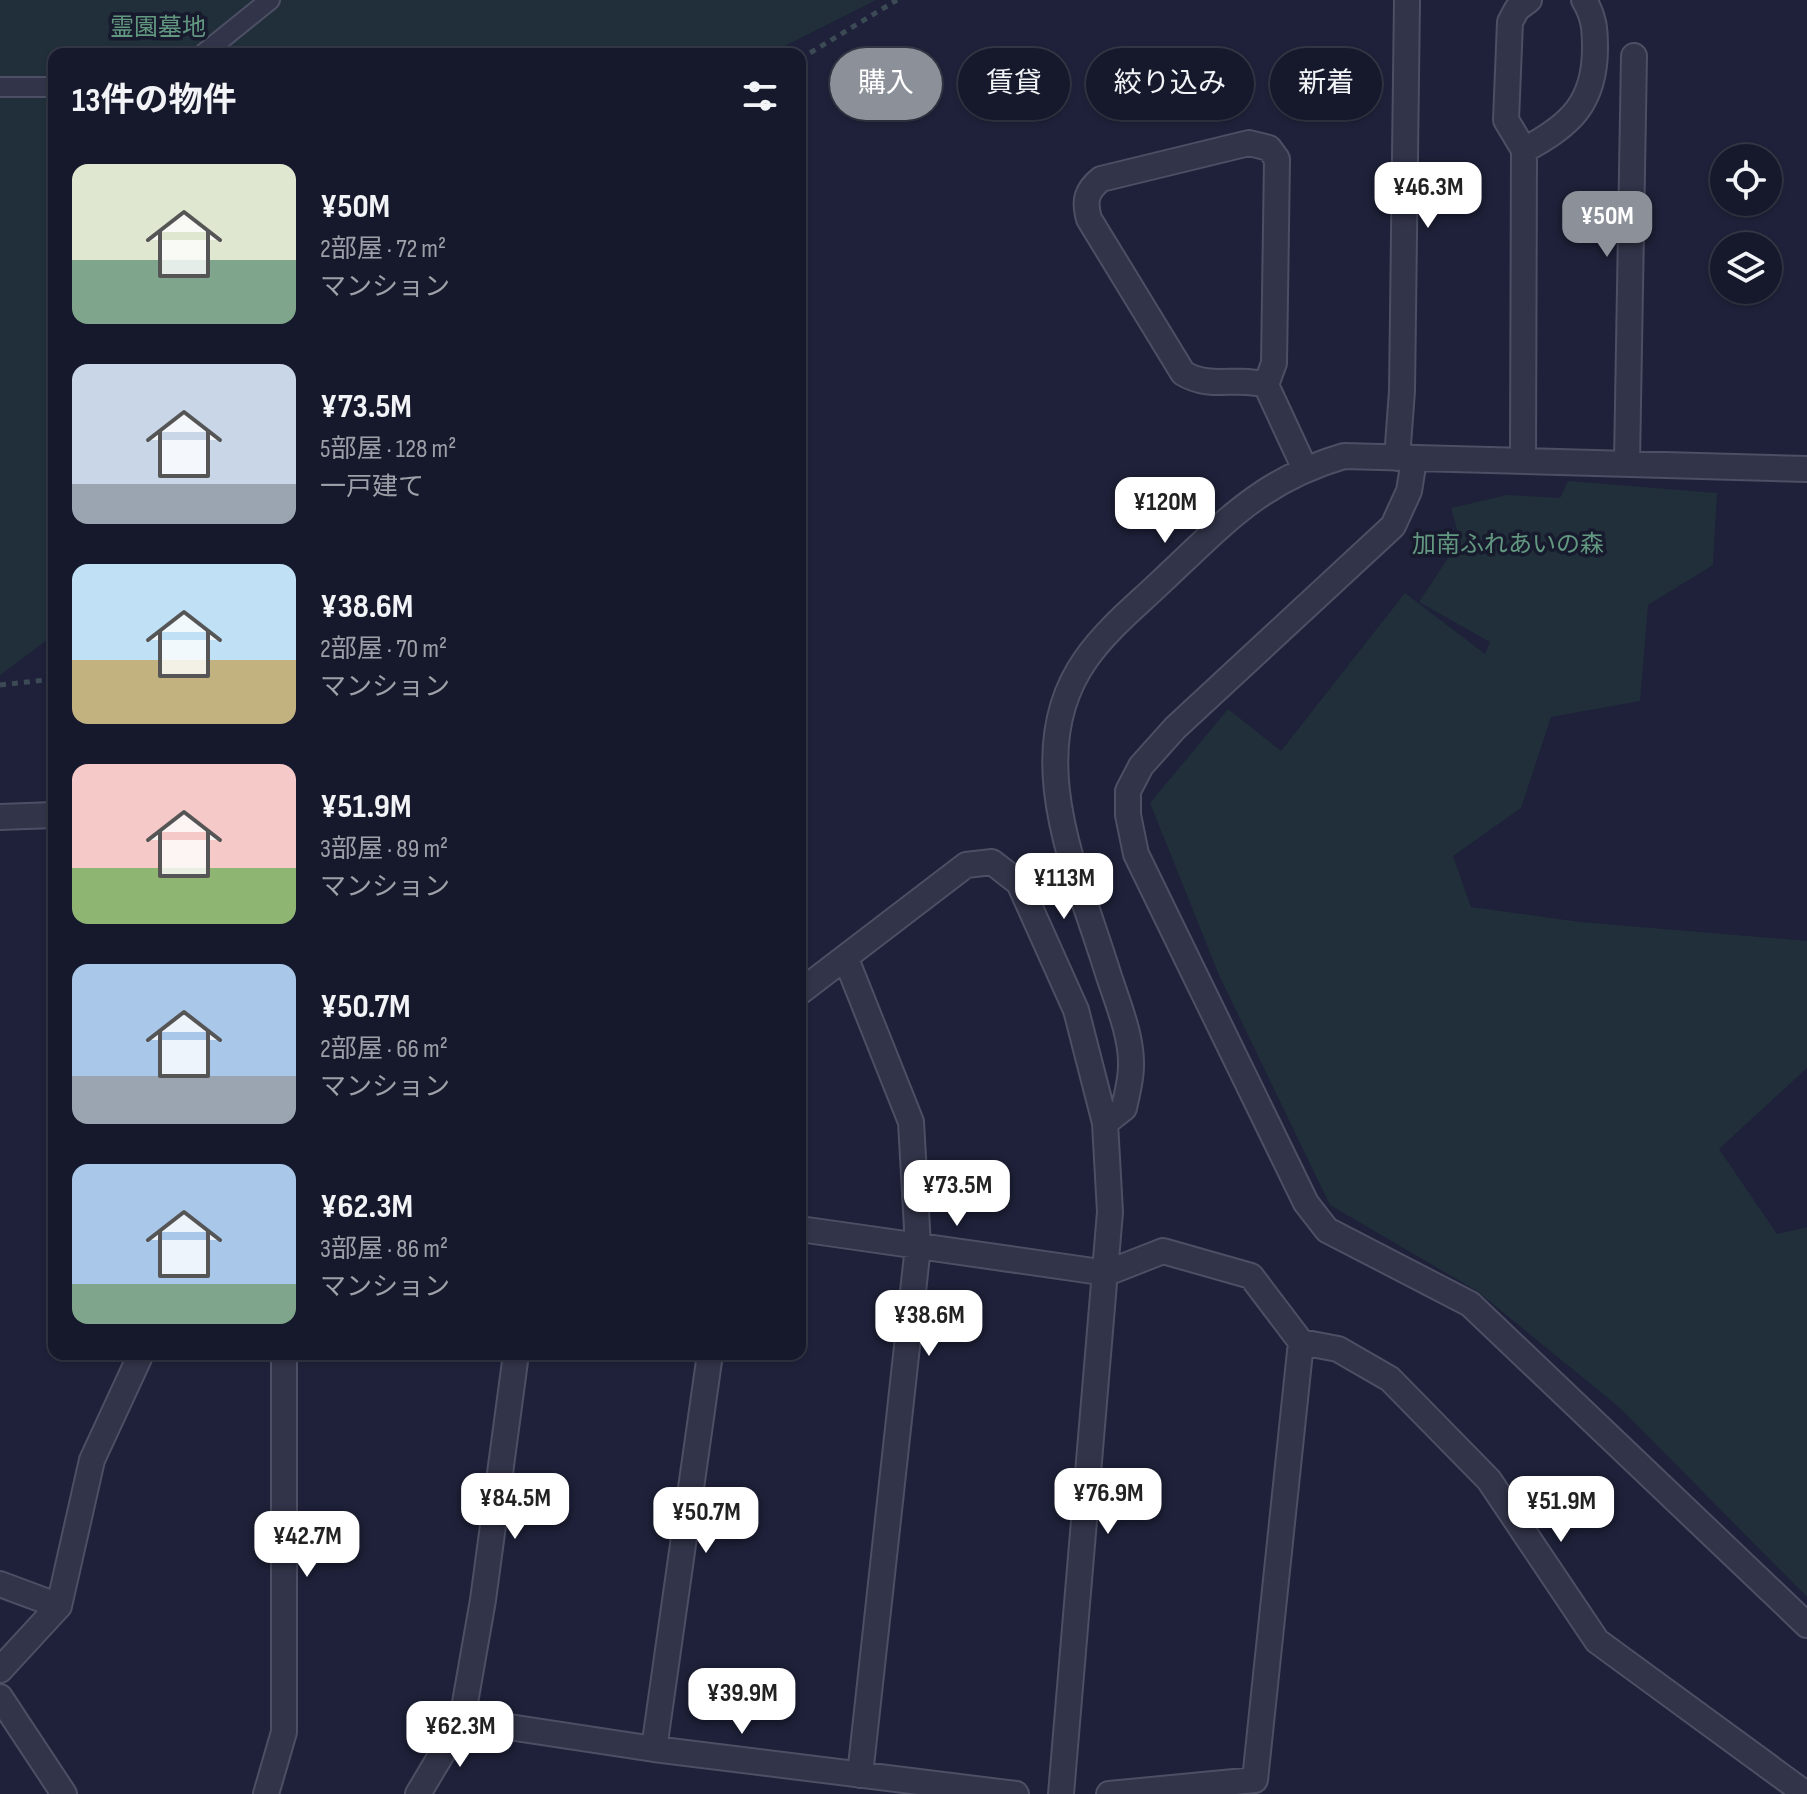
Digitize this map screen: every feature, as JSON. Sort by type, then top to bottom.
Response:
[{"type":"street","points":[[1407,0],[1402,391],[1409,491],[1393,526],[1175,728],[1141,766],[1128,791],[1128,815],[1136,854],[1306,1203],[1327,1230],[1470,1304],[1807,1625]]},
{"type":"street","points":[[1523,458],[1524,150],[1506,120],[1510,22],[1517,9],[1529,0]]},
{"type":"street","points":[[1524,150],[1556,134],[1591,91],[1595,19],[1584,0]]},
{"type":"street","points":[[1627,462],[1634,56]]},
{"type":"street","points":[[1266,385],[1256,382],[1207,383],[1183,373],[1089,219],[1084,204],[1091,187],[1101,179],[1249,143],[1269,148],[1277,159],[1277,175],[1274,363],[1266,385],[1304,467]]},
{"type":"street","points":[[1105,1123],[1124,1108],[1132,1065],[1123,1021],[1065,837],[1053,758],[1060,721],[1084,662],[1105,635],[1249,499],[1304,467],[1344,456],[1523,458],[1807,469]]},
{"type":"street","points":[[0,817],[48,815]]},
{"type":"street","points":[[806,988],[966,865],[992,862],[1019,883],[1052,950],[1076,1010],[1105,1123],[1110,1212],[1061,1794]]},
{"type":"street","points":[[846,959],[911,1122],[918,1246],[860,1775]]},
{"type":"street","points":[[806,1230],[1107,1273],[1163,1251],[1251,1276],[1301,1342],[1338,1349],[1390,1379],[1489,1480],[1597,1641],[1806,1794]]},
{"type":"street","points":[[1109,1794],[1255,1780],[1301,1342]]},
{"type":"street","points":[[0,1670],[59,1606],[92,1460],[138,1360]]},
{"type":"street","points":[[266,1794],[284,1732],[284,1360]]},
{"type":"street","points":[[418,1794],[462,1720],[483,1600],[515,1360]]},
{"type":"street","points":[[654,1749],[709,1360]]},
{"type":"street","points":[[0,1584],[59,1606]]},
{"type":"street","points":[[0,1697],[64,1794]]},
{"type":"street","points":[[462,1720],[654,1749],[1016,1794]]},
{"type":"lane","points":[[210,48],[270,0]]},
{"type":"lane","points":[[0,87],[48,87]]},
{"type":"path","points":[[806,55],[897,0]]},
{"type":"path","points":[[0,685],[48,680]]},
{"type":"green space","name":"霊園墓地","points":[[0,0],[876,0],[781,48],[48,48],[48,639],[0,675]]},
{"type":"green space","name":"加南ふれあいの森","points":[[1568,481],[1717,493],[1713,565],[1648,605],[1640,701],[1551,717],[1521,808],[1453,856],[1471,907],[1580,922],[1807,941],[1807,1068],[1719,1149],[1777,1234],[1807,1227],[1807,1597],[1620,1408],[1477,1291],[1330,1205],[1219,975],[1150,803],[1228,709],[1281,751],[1405,593],[1485,654],[1490,642],[1419,602],[1460,540],[1451,508],[1507,495],[1560,498]]}]
